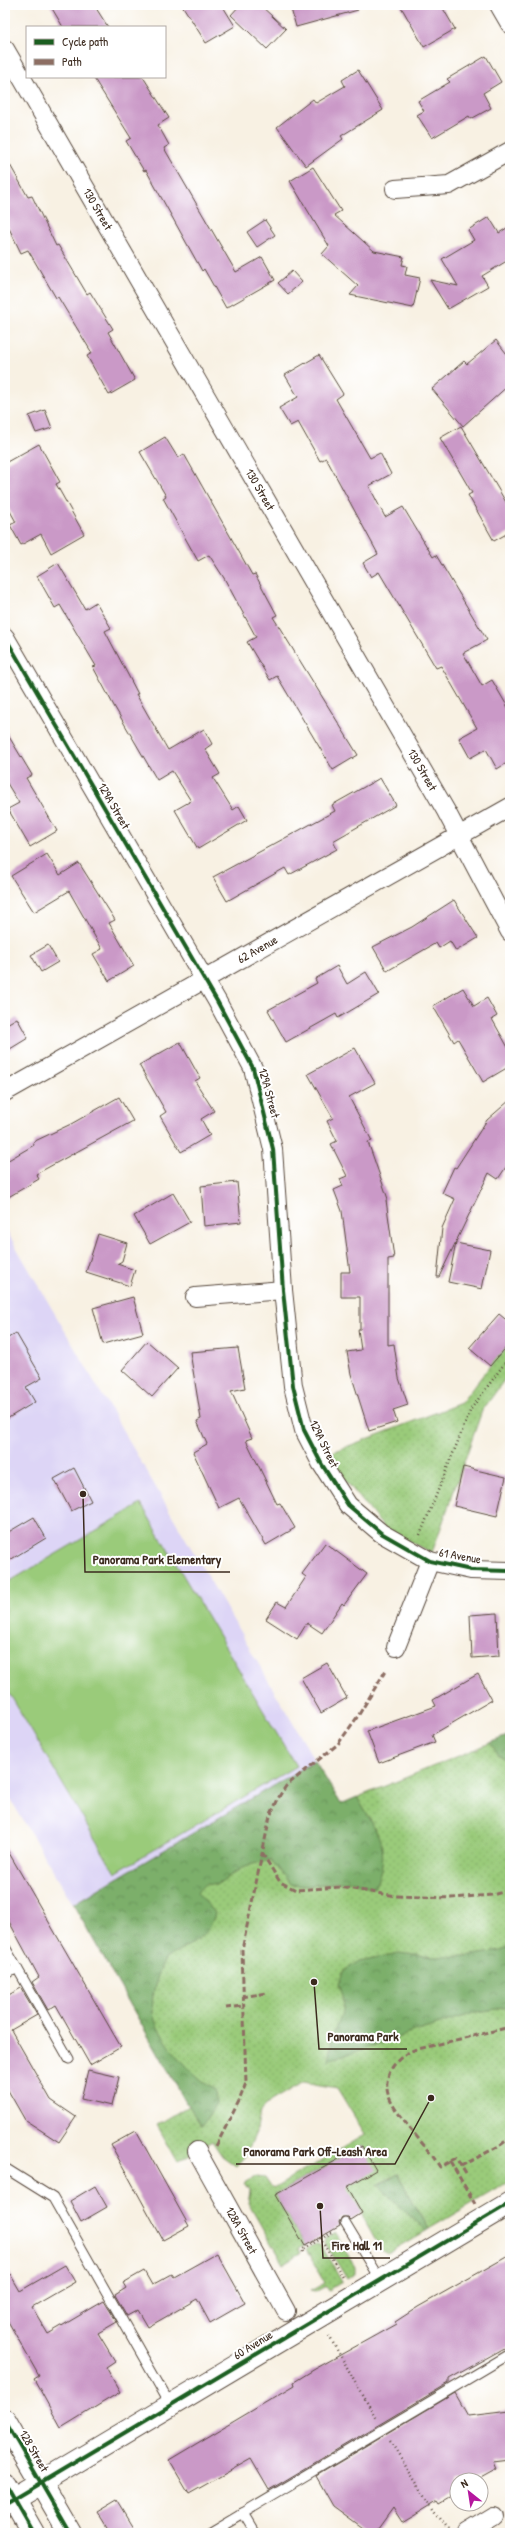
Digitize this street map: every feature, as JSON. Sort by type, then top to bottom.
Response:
[{"type":"street","points":[[499,5],[510,24]]},
{"type":"street","name":"130 Street","points":[[5,49],[460,836],[510,932]]},
{"type":"street","points":[[395,190],[449,185],[510,151]]},
{"type":"street","name":"129A Street","points":[[5,637],[204,980],[253,1068],[273,1149],[283,1290],[293,1386],[304,1430],[321,1463],[348,1505],[381,1533],[430,1561]]},
{"type":"street","name":"62 Avenue","points":[[5,1092],[510,807]]},
{"type":"street","points":[[195,1297],[283,1290]]},
{"type":"street","name":"61 Avenue","points":[[396,1648],[430,1561],[471,1570],[510,1571]]},
{"type":"street","name":"128A Street","points":[[197,2151],[286,2310]]},
{"type":"street","name":"60 Avenue","points":[[8,2496],[41,2483],[510,2203]]},
{"type":"street","name":"128 Street","points":[[5,2421],[70,2533]]},
{"type":"street","points":[[8,2496],[33,2533]]},
{"type":"street","points":[[466,2533],[494,2516]]},
{"type":"lane","points":[[5,1947],[69,2059]]},
{"type":"lane","points":[[5,1975],[17,1968]]},
{"type":"lane","points":[[5,2168],[53,2198],[171,2406]]},
{"type":"lane","points":[[346,2223],[380,2280]]},
{"type":"lane","points":[[209,2533],[510,2354]]},
{"type":"lane","points":[[242,2513],[254,2533]]},
{"type":"path","points":[[417,1542],[471,1409],[510,1356]]},
{"type":"path","points":[[303,2252],[302,2250],[346,2223]]},
{"type":"path","points":[[320,2238],[345,2280]]},
{"type":"path","points":[[329,2336],[378,2420]]},
{"type":"path","points":[[387,2436],[449,2533]]},
{"type":"shaded area","points":[[5,1228],[315,1761],[73,1904],[5,1790]]},
{"type":"green space","points":[[510,1340],[510,1372],[482,1411],[432,1553],[385,1529],[325,1455],[461,1403]]},
{"type":"green space","points":[[141,1504],[296,1766],[115,1873],[5,1686],[5,1584]]},
{"type":"green space","points":[[510,1735],[510,2181],[429,2229],[397,2174],[379,2184],[426,2231],[387,2254],[382,2251],[332,2162],[275,2195],[305,2246],[299,2249],[301,2253],[283,2264],[248,2203],[250,2190],[245,2183],[257,2176],[265,2177],[273,2189],[365,2134],[337,2088],[303,2082],[271,2101],[260,2111],[257,2130],[245,2156],[236,2166],[222,2156],[212,2141],[178,2162],[157,2125],[188,2106],[73,1904],[315,1761],[341,1804]]},
{"type":"green space","points":[[510,1735],[510,1766],[489,1743]]},
{"type":"green space","points":[[315,1761],[341,1804],[357,1797],[376,1830],[382,1851],[380,1874],[374,1888],[351,1881],[305,1886],[292,1885],[270,1860],[245,1866],[216,1885],[205,1884],[197,1892],[215,1913],[212,1921],[208,1929],[195,1941],[165,1959],[155,1985],[152,2005],[156,2022],[168,2044],[177,2056],[197,2076],[215,2090],[216,2103],[202,2126],[188,2106],[73,1904]]},
{"type":"green space","points":[[510,1947],[510,2007],[477,2012],[328,2060],[333,2035],[344,2005],[339,1983],[343,1972],[359,1961],[399,1953],[433,1957],[465,1956],[501,1951]]},
{"type":"green space","points":[[397,2174],[429,2229],[426,2231],[378,2185]]},
{"type":"green space","points":[[335,2233],[355,2267],[355,2274],[347,2279],[325,2243],[326,2238]]},
{"type":"green space","points":[[316,2244],[321,2245],[342,2282],[329,2290],[326,2285],[315,2291],[310,2290],[325,2282],[306,2250]]},
{"type":"building","points":[[50,5],[94,5],[107,26],[62,26]]},
{"type":"building","points":[[182,5],[222,5],[235,26],[206,43]]},
{"type":"building","points":[[240,5],[260,5],[286,29],[267,49],[231,15]]},
{"type":"building","points":[[290,5],[357,5],[358,10],[296,27]]},
{"type":"building","points":[[400,5],[441,5],[455,29],[424,47]]},
{"type":"building","points":[[486,56],[501,82],[483,93],[491,108],[471,119],[469,116],[432,138],[417,115],[424,111],[418,101],[450,82],[447,79]]},
{"type":"building","points":[[358,70],[383,110],[341,136],[343,139],[306,166],[277,127],[313,99],[316,103],[345,86],[342,80]]},
{"type":"building","points":[[94,78],[144,78],[169,118],[158,125],[169,145],[164,148],[236,272],[262,257],[275,280],[226,308],[204,269],[202,271],[146,170],[144,171],[126,141],[131,138]]},
{"type":"building","points":[[5,156],[28,197],[32,196],[56,246],[58,245],[87,294],[90,292],[113,329],[108,332],[135,380],[109,395],[87,356],[92,353],[58,297],[56,298],[28,250],[21,253],[5,220]]},
{"type":"building","points":[[313,167],[341,211],[334,215],[374,251],[404,257],[402,265],[407,266],[405,275],[420,278],[413,308],[350,295],[358,286],[322,254],[329,246],[290,181]]},
{"type":"building","points":[[489,217],[499,233],[510,226],[510,259],[482,276],[488,286],[448,309],[430,280],[458,286],[442,259],[474,240],[468,230]]},
{"type":"building","points":[[265,220],[275,235],[257,247],[247,232]]},
{"type":"building","points":[[292,271],[302,282],[288,294],[278,283]]},
{"type":"building","points":[[496,340],[510,358],[510,384],[463,426],[432,389],[464,361],[467,364]]},
{"type":"building","points":[[319,355],[343,394],[336,399],[370,458],[380,453],[391,474],[369,486],[385,517],[403,507],[433,557],[436,555],[487,640],[463,653],[482,686],[492,680],[510,711],[510,761],[497,769],[486,749],[470,758],[459,738],[477,728],[441,666],[436,668],[379,572],[371,577],[363,563],[378,554],[326,458],[320,461],[298,422],[290,426],[279,408],[298,397],[285,375]]},
{"type":"building","points":[[45,410],[52,428],[36,433],[29,416]]},
{"type":"building","points":[[461,426],[510,509],[510,532],[494,541],[468,495],[472,493],[440,438]]},
{"type":"building","points":[[165,437],[178,458],[184,454],[252,575],[255,574],[277,615],[273,617],[358,755],[333,770],[277,676],[270,680],[247,642],[256,637],[224,578],[209,555],[198,561],[163,498],[166,496],[140,452]]},
{"type":"building","points":[[39,444],[60,482],[56,484],[84,534],[51,553],[41,534],[21,545],[10,525],[16,522],[5,502],[5,463]]},
{"type":"building","points":[[58,563],[85,609],[96,602],[111,628],[105,631],[138,694],[136,694],[168,750],[204,729],[212,744],[205,749],[220,774],[213,778],[233,810],[239,806],[247,820],[198,849],[175,810],[191,801],[172,771],[157,780],[93,667],[96,666],[60,605],[55,608],[37,576]]},
{"type":"building","points":[[5,730],[32,775],[26,778],[57,831],[30,847],[8,809],[19,803],[5,780]]},
{"type":"building","points":[[380,778],[396,805],[333,841],[337,849],[289,875],[285,868],[227,901],[213,877],[335,811],[332,805]]},
{"type":"building","points":[[47,854],[60,875],[79,863],[115,920],[109,923],[134,966],[109,981],[93,954],[102,949],[69,891],[34,912],[11,876]]},
{"type":"building","points":[[454,900],[478,938],[456,951],[450,941],[439,948],[436,943],[387,971],[373,947],[412,927]]},
{"type":"building","points":[[48,945],[58,962],[41,972],[31,955]]},
{"type":"building","points":[[337,966],[347,984],[366,972],[379,994],[338,1018],[336,1014],[286,1042],[268,1010],[317,983],[315,979]]},
{"type":"building","points":[[463,988],[474,1006],[487,998],[497,1016],[492,1019],[510,1051],[510,1066],[483,1082],[458,1039],[454,1042],[433,1006]]},
{"type":"building","points":[[17,1018],[28,1038],[5,1052],[5,1025]]},
{"type":"building","points":[[180,1042],[200,1078],[195,1081],[214,1111],[201,1119],[210,1135],[181,1152],[160,1116],[166,1112],[139,1065]]},
{"type":"building","points":[[355,1048],[375,1083],[349,1097],[372,1141],[368,1142],[388,1199],[386,1200],[394,1258],[388,1259],[388,1345],[394,1344],[399,1378],[408,1405],[393,1410],[397,1422],[369,1431],[351,1374],[347,1352],[361,1350],[358,1329],[360,1329],[360,1297],[341,1297],[341,1272],[350,1272],[342,1211],[334,1190],[343,1186],[340,1179],[347,1176],[331,1144],[337,1141],[327,1121],[333,1118],[308,1074]]},
{"type":"building","points":[[119,1097],[133,1121],[36,1174],[39,1179],[5,1199],[5,1162],[34,1145],[33,1142],[71,1124]]},
{"type":"building","points":[[510,1100],[510,1161],[498,1179],[489,1173],[439,1277],[437,1277],[442,1228],[455,1199],[442,1193],[454,1167],[456,1168],[487,1120]]},
{"type":"building","points":[[237,1182],[241,1222],[204,1226],[201,1186]]},
{"type":"building","points":[[173,1193],[190,1222],[150,1244],[134,1216]]},
{"type":"building","points":[[98,1234],[127,1243],[122,1261],[117,1264],[135,1270],[130,1286],[86,1272]]},
{"type":"building","points":[[456,1243],[490,1250],[482,1289],[448,1282]]},
{"type":"building","points":[[133,1297],[143,1333],[103,1344],[93,1308]]},
{"type":"building","points":[[499,1314],[510,1323],[510,1343],[490,1366],[469,1348]]},
{"type":"building","points":[[16,1333],[42,1378],[26,1387],[35,1402],[5,1420],[5,1340]]},
{"type":"building","points":[[147,1341],[178,1368],[152,1397],[122,1370]]},
{"type":"building","points":[[238,1348],[245,1388],[231,1391],[252,1438],[246,1440],[277,1504],[280,1503],[295,1528],[266,1545],[239,1498],[219,1508],[193,1452],[207,1444],[197,1421],[201,1419],[190,1352]]},
{"type":"building","points":[[463,1467],[506,1477],[497,1516],[454,1506]]},
{"type":"building","points":[[74,1468],[91,1501],[71,1511],[54,1479]]},
{"type":"building","points":[[34,1517],[46,1538],[5,1563],[5,1534]]},
{"type":"building","points":[[325,1543],[367,1574],[344,1605],[342,1603],[322,1633],[307,1623],[297,1639],[266,1619],[277,1602],[286,1607],[306,1577],[302,1574]]},
{"type":"building","points":[[497,1613],[499,1656],[472,1658],[470,1615]]},
{"type":"building","points":[[327,1663],[347,1698],[321,1713],[301,1678]]},
{"type":"building","points":[[478,1674],[492,1700],[432,1735],[435,1742],[379,1763],[367,1731],[436,1706],[433,1700]]},
{"type":"building","points":[[5,1846],[121,2047],[90,2065],[56,2005],[48,2010],[32,1982],[39,1977],[5,1914]]},
{"type":"building","points":[[21,1988],[37,2015],[11,2030],[51,2100],[76,2117],[59,2142],[25,2120],[5,2085],[5,1997]]},
{"type":"building","points":[[88,2070],[119,2077],[112,2106],[81,2099]]},
{"type":"building","points":[[136,2131],[189,2226],[163,2240],[111,2145]]},
{"type":"building","points":[[362,2146],[376,2170],[347,2187],[362,2213],[351,2220],[348,2217],[342,2217],[339,2222],[340,2226],[305,2246],[275,2195]]},
{"type":"building","points":[[95,2186],[107,2207],[81,2222],[70,2201]]},
{"type":"building","points":[[217,2253],[245,2303],[210,2323],[197,2299],[148,2327],[138,2310],[127,2316],[115,2295],[126,2288],[123,2283],[144,2271],[152,2285],[172,2274],[174,2277]]},
{"type":"building","points":[[510,2255],[510,2345],[449,2379],[449,2383],[269,2490],[251,2459],[189,2494],[169,2460],[295,2385],[294,2382],[315,2369],[396,2324],[395,2322],[418,2307]]},
{"type":"building","points":[[5,2265],[20,2291],[65,2265],[75,2282],[32,2307],[48,2334],[104,2301],[117,2322],[98,2333],[115,2361],[106,2367],[120,2392],[61,2428],[34,2379],[39,2376],[5,2316]]},
{"type":"building","points":[[455,2393],[468,2416],[510,2411],[510,2460],[493,2462],[496,2469],[489,2473],[449,2472],[449,2498],[440,2503],[438,2500],[402,2522],[393,2508],[375,2533],[370,2533],[333,2506],[316,2476]]},
{"type":"building","points":[[117,2500],[137,2533],[110,2533],[97,2512]]},
{"type":"marked path","points":[[216,2146],[239,2101],[246,2083],[242,1950],[270,1816],[286,1786],[338,1744],[358,1716],[386,1670]]},
{"type":"marked path","points":[[262,1853],[280,1882],[296,1890],[340,1887],[396,1896],[451,1898],[492,1895],[510,1890]]},
{"type":"marked path","points":[[242,1997],[267,1993]]},
{"type":"marked path","points":[[226,2008],[243,2006]]},
{"type":"marked path","points":[[461,2166],[456,2158],[440,2167],[393,2105],[387,2089],[389,2075],[396,2062],[401,2057],[414,2050],[510,2027]]},
{"type":"marked path","points":[[466,2174],[461,2166],[499,2146],[510,2138]]},
{"type":"marked path","points":[[450,2161],[475,2204]]},
{"type":"cycle path","points":[[5,637],[217,1001],[253,1068],[273,1149],[283,1290],[293,1386],[304,1430],[321,1463],[348,1505],[381,1533],[430,1561],[471,1570],[510,1571]]},
{"type":"cycle path","points":[[5,2504],[510,2203]]},
{"type":"cycle path","points":[[5,2421],[70,2533]]},
{"type":"cycle path","points":[[5,2484],[33,2533]]},
{"type":"place","name":"Panorama Park Elementary","points":[[83,1494]]},
{"type":"place","name":"Panorama Park","points":[[314,1982]]},
{"type":"place","name":"Panorama Park Off-Leash Area","points":[[431,2098]]},
{"type":"place","name":"Fire Hall 11","points":[[320,2206]]}]
